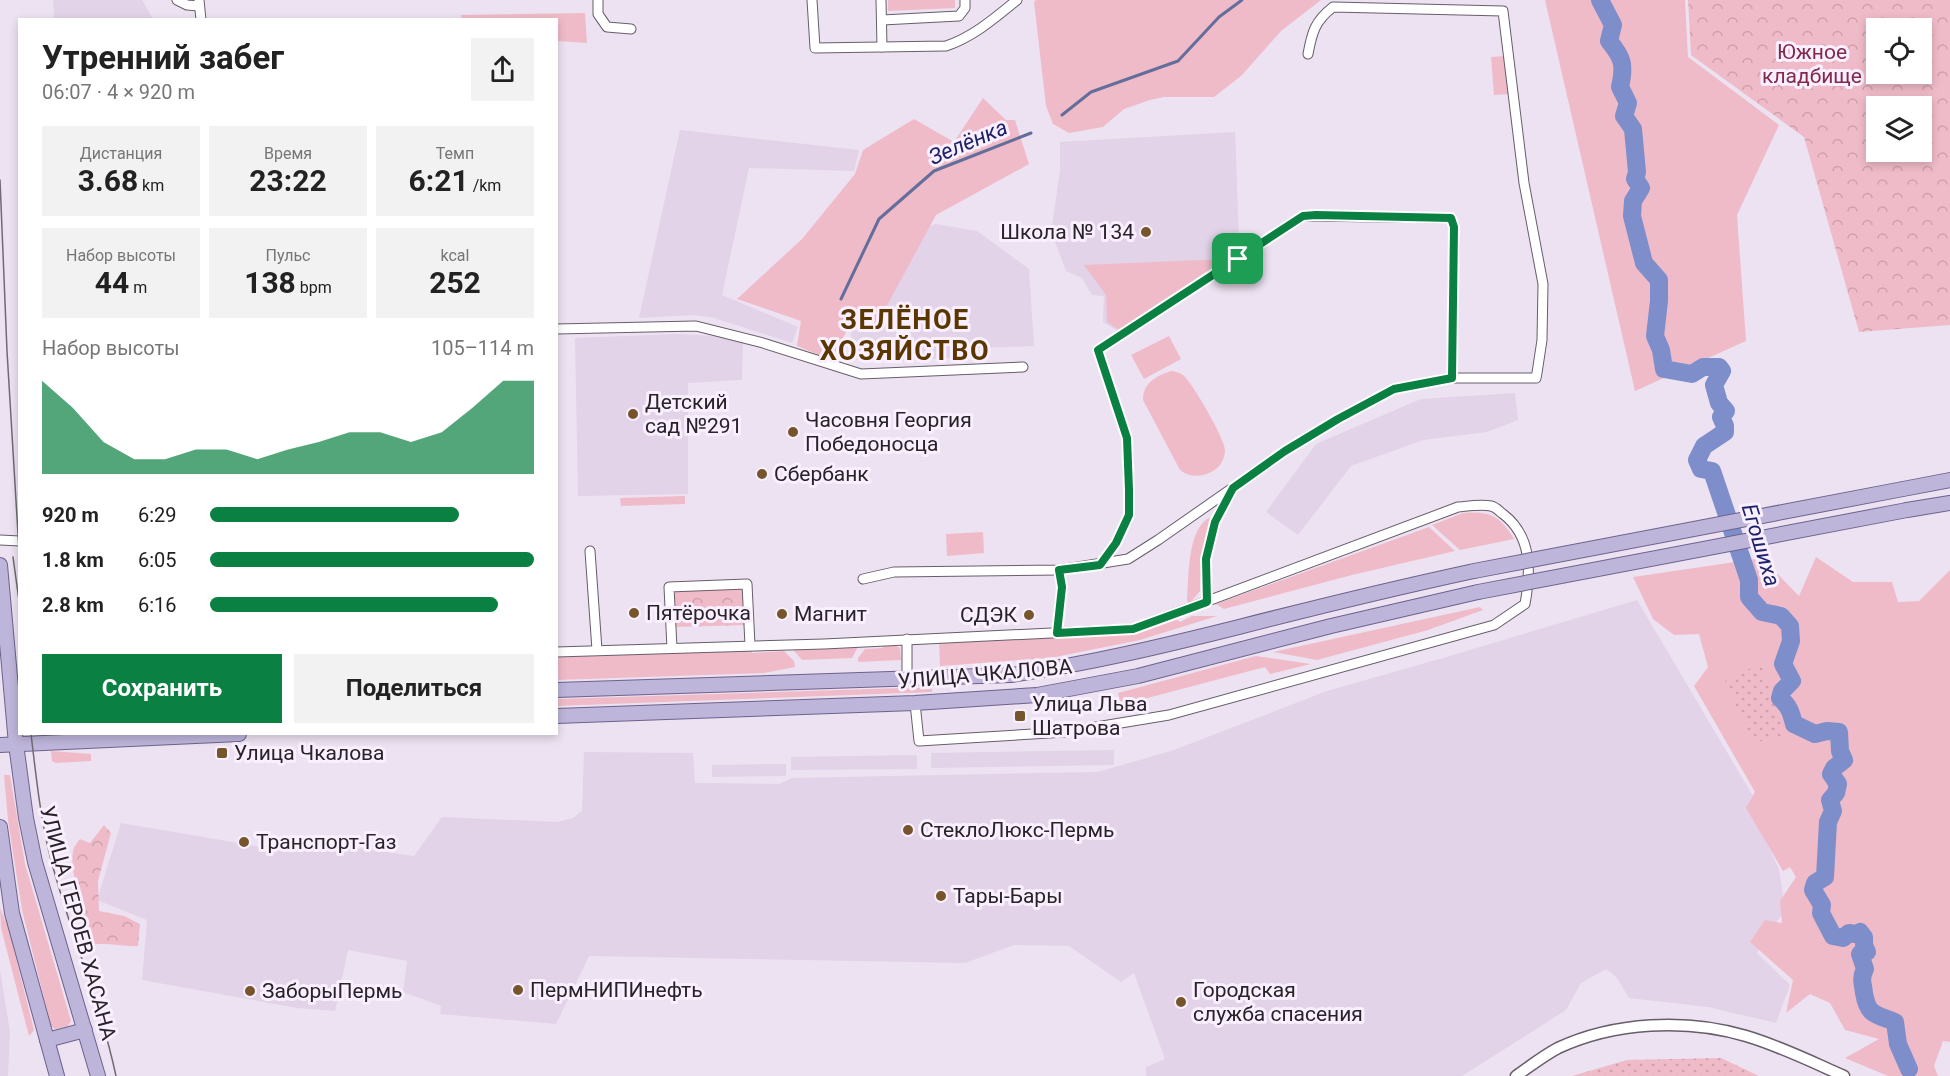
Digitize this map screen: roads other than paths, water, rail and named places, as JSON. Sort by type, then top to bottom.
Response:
[{"type":"main road","name":"УЛИЦА ЧКАЛОВА","points":[[558,690],[1011,675],[1058,669],[1126,655],[1395,588],[1474,571],[1950,480]]},
{"type":"main road","name":"УЛИЦА ЧКАЛОВА","points":[[558,716],[915,703],[1037,695],[1138,676],[1331,626],[1478,592],[1950,503]]},
{"type":"main road","name":"УЛИЦА ГЕРОЕВ ХАСАНА","points":[[0,565],[16,744],[35,861],[98,1076]]},
{"type":"main road","points":[[0,745],[217,735]]},
{"type":"main road","points":[[0,827],[12,913],[57,1076]]},
{"type":"main road","points":[[47,1040],[85,1030]]},
{"type":"street","points":[[177,0],[187,5],[199,3],[201,18]]},
{"type":"street","points":[[598,0],[598,14],[607,27],[631,29]]},
{"type":"street","points":[[812,0],[815,48],[946,46],[974,33],[1017,0]]},
{"type":"street","points":[[881,0],[882,47]]},
{"type":"street","points":[[882,20],[959,16],[965,8],[965,0]]},
{"type":"street","points":[[863,579],[894,572],[1059,570],[1128,559],[1285,451],[1394,389],[1452,378],[1536,378],[1542,340],[1543,284],[1524,183],[1503,11],[1333,7],[1323,15],[1313,29],[1308,54]]},
{"type":"street","points":[[1100,565],[1116,543],[1129,515],[1129,490],[1127,438],[1098,350],[1303,216],[1451,218],[1454,227],[1452,378]]},
{"type":"street","points":[[558,329],[696,326],[763,343],[861,374],[1023,367]]},
{"type":"street","points":[[1207,602],[1206,559],[1215,522],[1233,488]]},
{"type":"street","points":[[558,652],[1133,629],[1458,507],[1493,506],[1508,518],[1523,537],[1530,573],[1526,604],[1494,625],[1169,715],[1066,732],[919,741],[915,703]]},
{"type":"street","points":[[0,540],[18,541]]},
{"type":"street","points":[[590,551],[597,650]]},
{"type":"street","points":[[1057,633],[1062,587],[1059,570]]},
{"type":"street","points":[[672,648],[669,587],[747,584],[750,645]]},
{"type":"street","points":[[907,639],[907,678]]},
{"type":"street","points":[[1516,1076],[1555,1050],[1591,1035],[1619,1029],[1658,1025],[1696,1026],[1745,1035],[1844,1076]]},
{"type":"waterway","name":"Зелёнка","points":[[1062,115],[1091,92],[1178,61],[1219,17],[1242,0]]},
{"type":"waterway","name":"Егошиха","points":[[1600,0],[1613,25],[1609,41],[1622,62],[1620,87],[1628,103],[1624,116],[1633,129],[1637,172],[1635,179],[1641,188],[1633,201],[1632,216],[1644,263],[1659,280],[1655,336],[1661,350],[1664,369],[1692,374],[1703,367],[1719,367],[1722,371],[1714,385],[1719,403],[1726,411],[1721,417],[1725,432],[1704,446],[1697,460],[1701,469],[1712,471],[1749,580],[1749,597],[1762,612],[1781,616],[1790,626],[1791,641],[1783,664],[1792,681],[1782,691],[1780,698],[1789,709],[1794,724],[1815,734],[1827,731],[1839,732],[1840,751],[1844,760],[1834,768],[1831,774],[1838,784],[1836,793],[1830,800],[1833,811],[1828,822],[1825,877],[1815,883],[1813,890],[1822,905],[1821,913],[1833,936],[1843,938],[1849,933],[1860,932],[1864,937],[1867,952],[1860,954],[1865,969],[1862,981],[1866,1001],[1874,1013],[1895,1022],[1898,1044],[1909,1069]]},
{"type":"waterway","name":"Зелёнка","points":[[841,299],[879,219],[934,171],[1031,133]]},
{"type":"tram line","points":[[0,180],[18,534]]},
{"type":"tram line","points":[[13,557],[18,593]]},
{"type":"tram line","points":[[31,735],[41,811],[50,856],[102,1020],[116,1076]]},
{"type":"place","name":"Школа № 134","points":[[1146,232]]},
{"type":"place","name":"Детский сад №291","points":[[633,414]]},
{"type":"place","name":"Часовня Георгия Победоносца","points":[[793,432]]},
{"type":"place","name":"Сбербанк","points":[[762,474]]},
{"type":"place","name":"Пятёрочка","points":[[634,613]]},
{"type":"place","name":"Магнит","points":[[782,614]]},
{"type":"place","name":"СДЭК","points":[[1029,615]]},
{"type":"place","name":"Улица Льва Шатрова","points":[[1020,716]]},
{"type":"place","name":"Улица Чкалова","points":[[222,753]]},
{"type":"place","name":"СтеклоЛюкс-Пермь","points":[[908,830]]},
{"type":"place","name":"Транспорт-Газ","points":[[244,842]]},
{"type":"place","name":"Тары-Бары","points":[[941,896]]},
{"type":"place","name":"ПермНИПИнефть","points":[[518,990]]},
{"type":"place","name":"ЗаборыПермь","points":[[250,991]]},
{"type":"place","name":"Городская служба спасения","points":[[1181,1002]]},
{"type":"district","name":"ЗЕЛЁНОЕ ХОЗЯЙСТВО","points":[[905,336]]},
{"type":"park label","name":"Южное кладбище","points":[[1812,64]]}]
